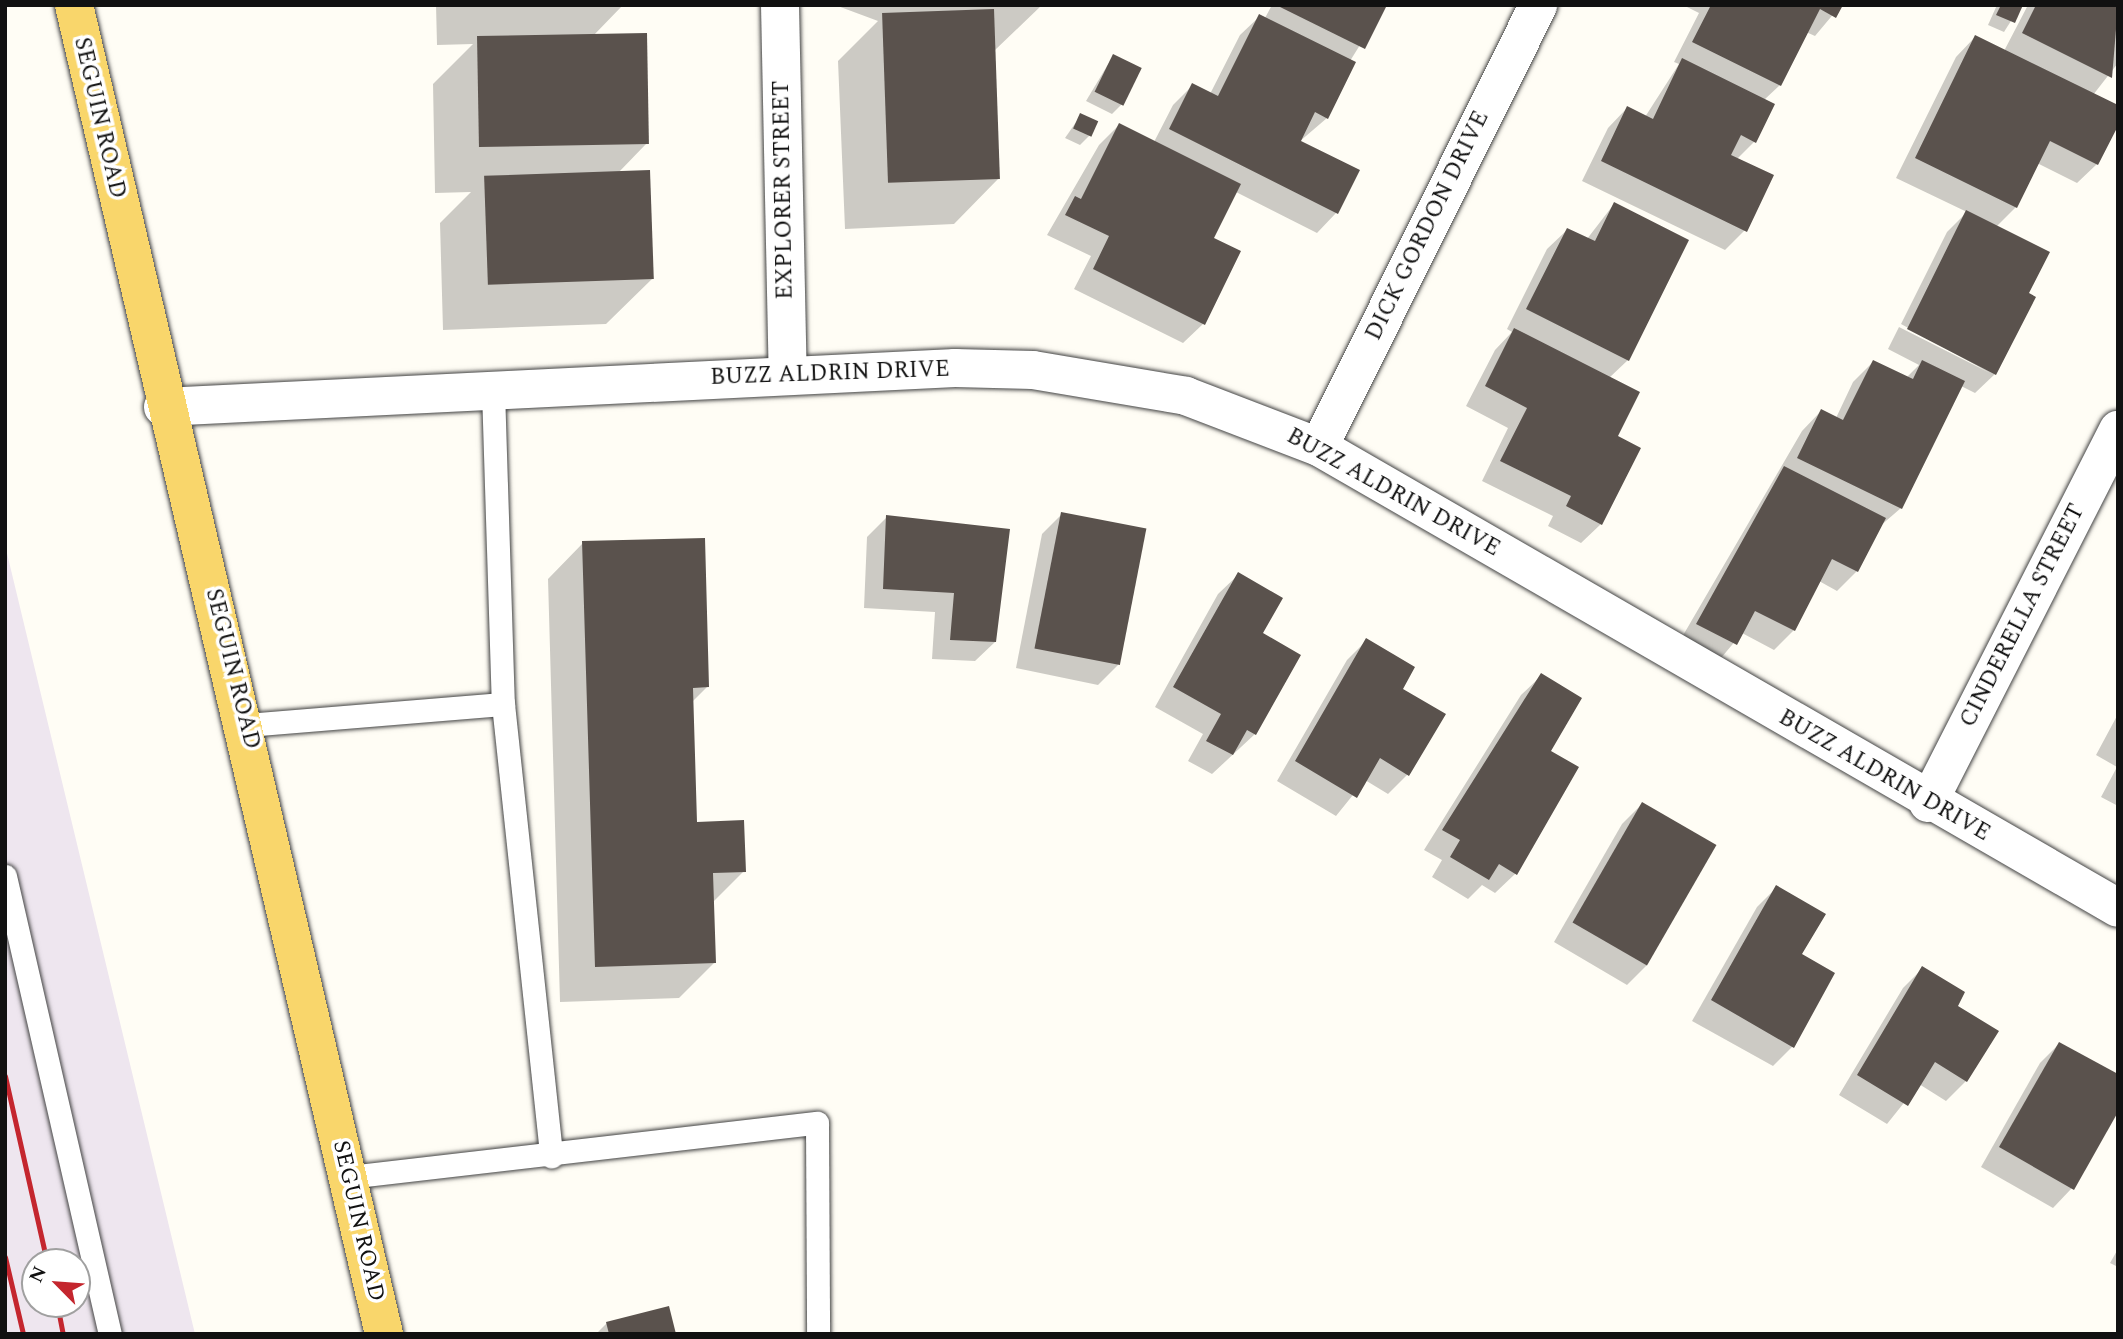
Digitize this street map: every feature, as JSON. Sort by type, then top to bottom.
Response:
[{"type":"main road","name":"SEGUIN ROAD","points":[[74,5],[163,407],[246,724],[384,1334]]},
{"type":"street","name":"EXPLORER STREET","points":[[780,5],[788,375]]},
{"type":"street","name":"DICK GORDON DRIVE","points":[[1319,447],[1538,5]]},
{"type":"street","name":"BUZZ ALDRIN DRIVE","points":[[163,407],[955,368],[1110,379],[1186,396],[1319,447],[1928,803],[2118,908]]},
{"type":"street","name":"CINDERELLA STREET","points":[[1928,803],[2118,430]]},
{"type":"lane","points":[[492,390],[503,704],[551,1156]]},
{"type":"lane","points":[[246,724],[503,704]]},
{"type":"lane","points":[[5,876],[110,1334]]},
{"type":"lane","points":[[348,1177],[551,1156],[817,1123],[818,1334]]},
{"type":"shaded area","points":[[5,545],[195,1334],[5,1334]]},
{"type":"building","points":[[1276,5],[1387,5],[1365,49]]},
{"type":"building","points":[[1711,5],[1843,5],[1836,18],[1820,9],[1781,86],[1692,42]]},
{"type":"building","points":[[2001,5],[2023,5],[2015,23],[1996,15]]},
{"type":"building","points":[[2036,5],[2118,5],[2112,78],[2022,33]]},
{"type":"building","points":[[994,9],[1000,179],[888,183],[882,13]]},
{"type":"building","points":[[1259,14],[1356,62],[1328,119],[1315,112],[1301,141],[1360,170],[1338,214],[1169,129],[1192,83],[1218,96]]},
{"type":"building","points":[[647,33],[649,144],[479,147],[477,36]]},
{"type":"building","points":[[1975,35],[2118,105],[2118,126],[2098,165],[2050,141],[2017,208],[1915,158]]},
{"type":"building","points":[[1113,54],[1142,68],[1123,106],[1095,92]]},
{"type":"building","points":[[1682,58],[1775,104],[1756,143],[1741,135],[1731,155],[1774,175],[1747,232],[1601,161],[1627,106],[1653,119]]},
{"type":"building","points":[[1080,113],[1098,121],[1091,137],[1073,129]]},
{"type":"building","points":[[1119,123],[1241,184],[1214,238],[1241,251],[1205,325],[1093,269],[1109,236],[1065,215],[1075,196],[1081,199]]},
{"type":"building","points":[[650,170],[654,279],[488,285],[484,176]]},
{"type":"building","points":[[1614,202],[1689,240],[1629,361],[1526,309],[1567,228],[1595,241]]},
{"type":"building","points":[[1966,210],[2050,252],[2029,293],[2036,297],[1996,375],[1907,329]]},
{"type":"building","points":[[1514,328],[1640,392],[1618,436],[1641,448],[1602,525],[1566,506],[1571,496],[1500,461],[1527,408],[1485,386]]},
{"type":"building","points":[[1873,360],[1913,379],[1922,360],[1965,381],[1902,509],[1797,458],[1821,409],[1843,420]]},
{"type":"building","points":[[1784,466],[1886,518],[1858,572],[1832,559],[1795,631],[1755,611],[1737,645],[1696,624]]},
{"type":"building","points":[[1061,512],[1146,529],[1120,665],[1034,648]]},
{"type":"building","points":[[886,515],[1010,529],[996,642],[950,640],[954,593],[883,589]]},
{"type":"building","points":[[705,538],[709,687],[693,688],[697,822],[744,820],[746,872],[713,873],[716,963],[595,967],[582,541]]},
{"type":"building","points":[[1238,572],[1283,598],[1263,633],[1301,655],[1256,735],[1247,730],[1233,755],[1206,741],[1221,714],[1173,687]]},
{"type":"building","points":[[1366,638],[1415,667],[1403,689],[1446,714],[1409,776],[1380,758],[1357,798],[1295,761]]},
{"type":"building","points":[[1541,673],[1582,698],[1551,751],[1579,767],[1517,875],[1499,864],[1489,880],[1450,857],[1460,840],[1442,830]]},
{"type":"building","points":[[1642,802],[1716,845],[1647,965],[1572,922]]},
{"type":"building","points":[[1776,885],[1826,914],[1802,954],[1835,973],[1794,1048],[1711,1000]]},
{"type":"building","points":[[1922,966],[1965,992],[1958,1006],[1999,1031],[1967,1082],[1935,1062],[1908,1106],[1857,1075]]},
{"type":"building","points":[[2059,1042],[2118,1074],[2118,1112],[2074,1190],[1999,1147]]},
{"type":"building","points":[[669,1306],[676,1334],[609,1334],[606,1322]]},
{"type":"railway","points":[[5,1076],[44,1248]]},
{"type":"railway","points":[[5,1257],[23,1334]]},
{"type":"railway","points":[[60,1318],[63,1334]]}]
